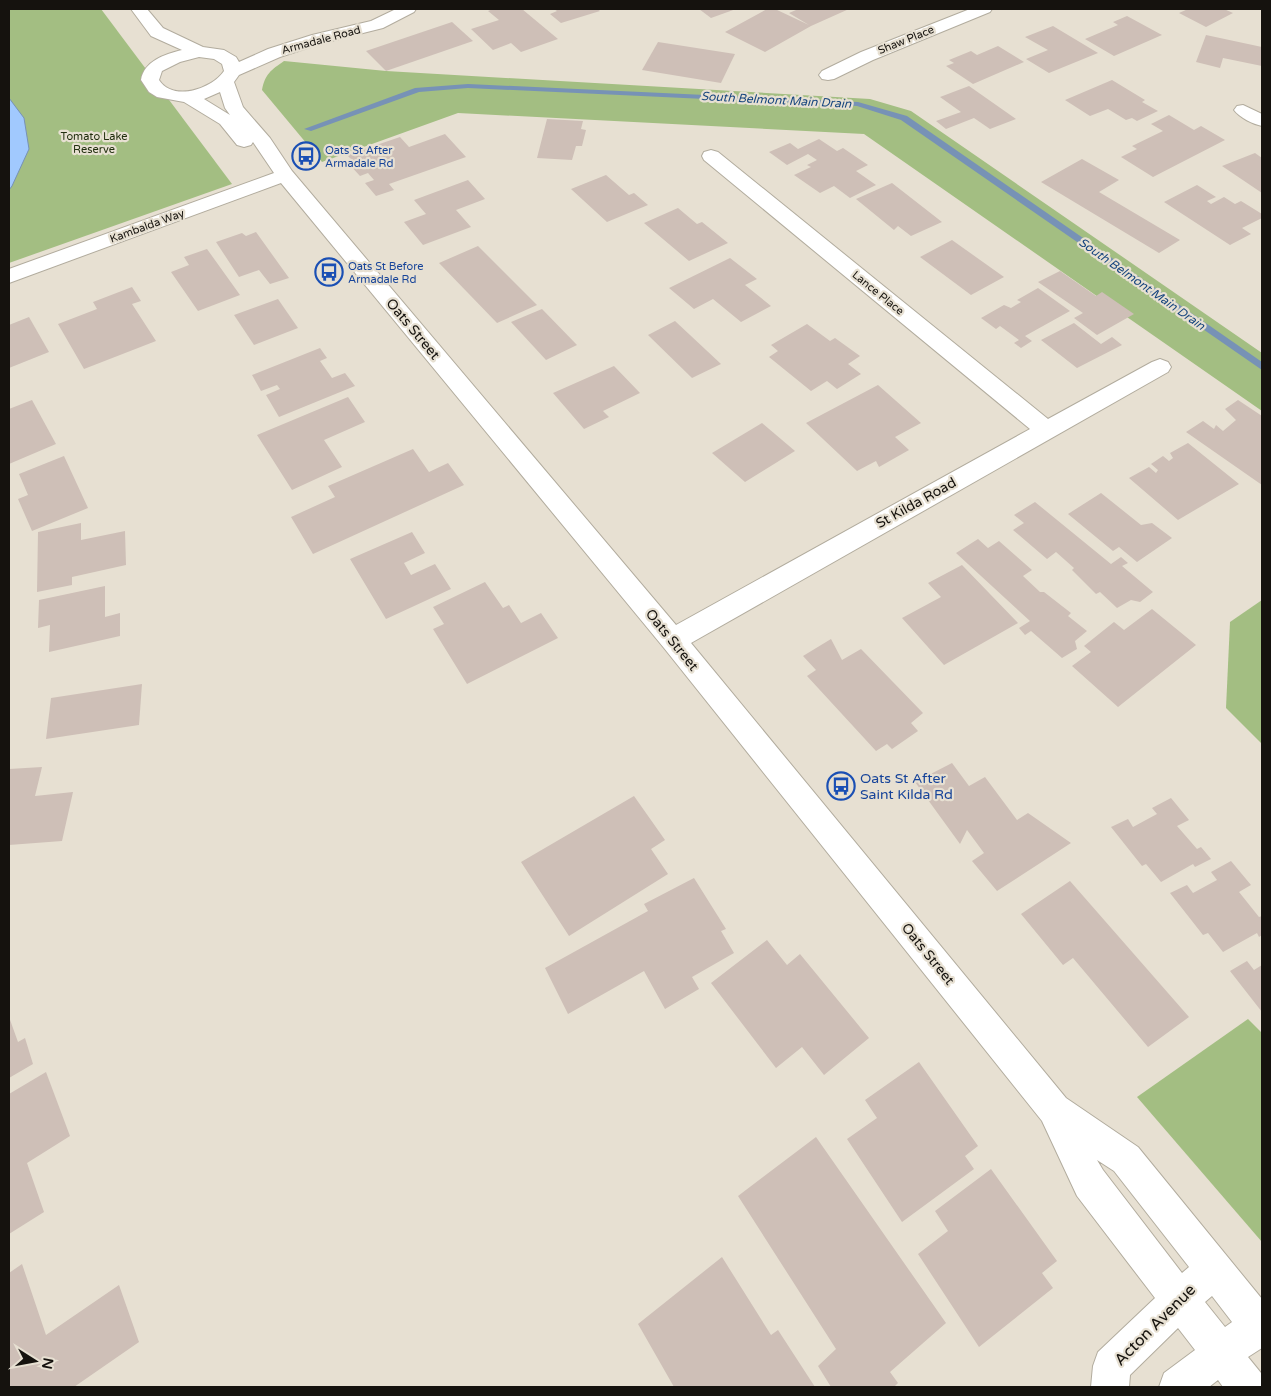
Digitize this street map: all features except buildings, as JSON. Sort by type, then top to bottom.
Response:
[{"type":"street","points":[[139,9],[157,32],[200,52],[228,70],[208,92],[186,96],[169,94],[155,89],[150,77],[160,64],[178,56],[200,52]]},
{"type":"street","name":"Armadale Road","points":[[228,70],[273,45],[363,14],[384,9]]},
{"type":"street","name":"Armadale Road","points":[[228,70],[318,39],[378,25],[408,9]]},
{"type":"street","name":"Shaw Place","points":[[828,75],[867,56],[984,9]]},
{"type":"street","points":[[157,32],[160,64]]},
{"type":"street","name":"Oats Street","points":[[228,70],[234,108],[263,142],[285,175],[673,640],[1054,1109],[1090,1184],[1247,1387]]},
{"type":"street","name":"Oats Street","points":[[186,96],[226,120],[252,149],[285,175]]},
{"type":"street","points":[[1243,110],[1262,121]]},
{"type":"street","name":"Lance Place","points":[[711,156],[1046,430]]},
{"type":"street","name":"Kambalda Way","points":[[9,276],[285,175]]},
{"type":"street","name":"St Kilda Road","points":[[673,640],[1160,367]]},
{"type":"street","name":"Oats Street","points":[[1054,1109],[1126,1159],[1261,1327]]},
{"type":"street","name":"Acton Avenue","points":[[1110,1387],[1112,1366],[1213,1269]]},
{"type":"street","points":[[1178,1387],[1261,1327]]},
{"type":"green space","name":"Tomato Lake Reserve","points":[[9,9],[101,9],[232,184],[9,263]]},
{"type":"green space","points":[[284,61],[386,71],[870,99],[911,111],[1262,353],[1262,411],[864,134],[458,113],[322,162],[262,90],[269,73]]},
{"type":"green space","points":[[1262,600],[1262,744],[1226,708],[1230,622]]},
{"type":"green space","points":[[1248,1019],[1262,1033],[1262,1242],[1137,1097]]},
{"type":"water","points":[[9,98],[24,118],[29,149],[9,190]]},
{"type":"waterway","name":"South Belmont Main Drain","points":[[308,129],[418,90],[468,86],[858,104],[904,118],[1262,367]]},
{"type":"place","name":"Oats St After Armadale Rd","points":[[306,156]]},
{"type":"place","name":"Oats St Before Armadale Rd","points":[[329,272]]},
{"type":"place","name":"Oats St After Saint Kilda Rd","points":[[841,786]]}]
